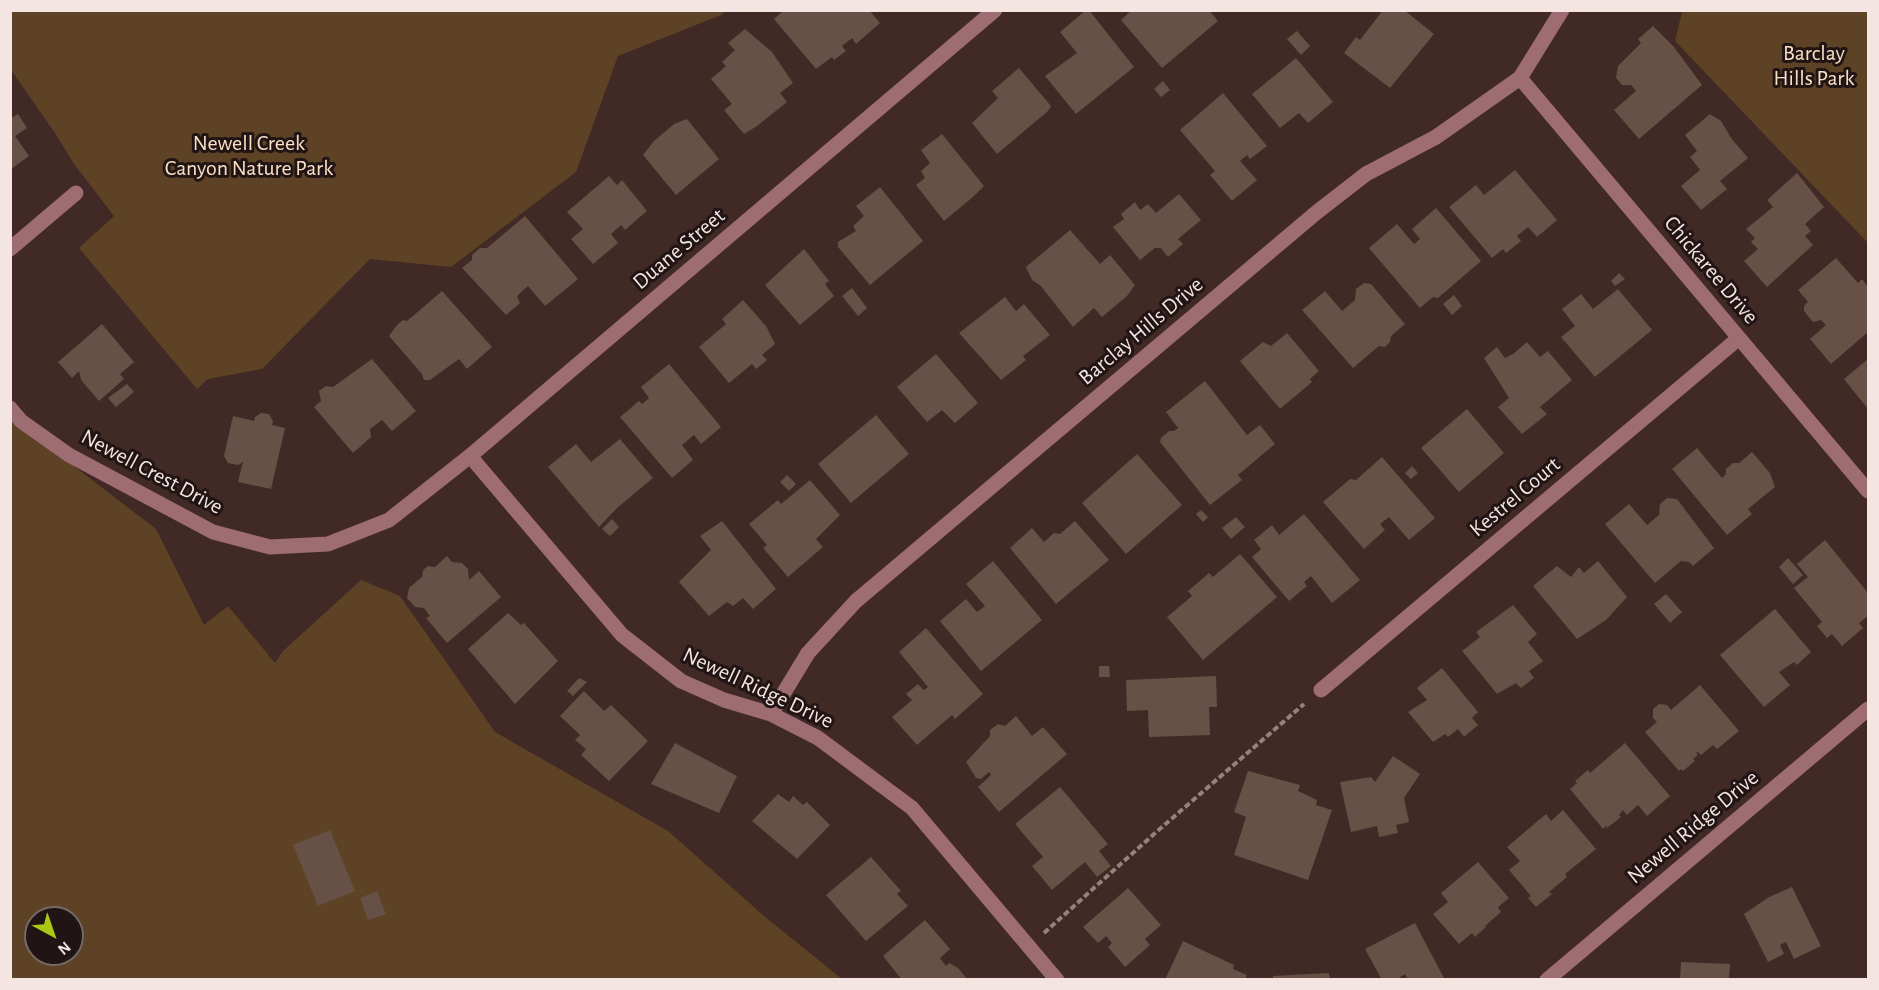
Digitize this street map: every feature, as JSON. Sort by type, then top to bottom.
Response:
[{"type":"street","name":"Duane Street","points":[[389,520],[470,456],[995,10]]},
{"type":"street","name":"Barclay Hills Drive","points":[[771,714],[808,653],[856,601],[1317,212],[1366,174],[1436,136],[1520,78],[1562,10]]},
{"type":"street","name":"Chickaree Drive","points":[[1520,78],[1869,491]]},
{"type":"street","points":[[10,249],[76,194]]},
{"type":"street","name":"Kestrel Court","points":[[1321,690],[1739,338]]},
{"type":"street","name":"Newell Crest Drive","points":[[10,408],[21,421],[69,455],[213,532],[270,547],[328,544],[389,520]]},
{"type":"street","name":"Newell Ridge Drive","points":[[470,456],[622,635],[681,681],[724,700],[771,714],[818,738],[912,808],[1057,980]]},
{"type":"street","name":"Newell Ridge Drive","points":[[1547,980],[1869,709]]},
{"type":"path","points":[[1029,946],[1154,834],[1321,690]]},
{"type":"green space","name":"Newell Creek Canyon Nature Park","points":[[10,11],[725,11],[721,15],[618,56],[576,172],[451,267],[370,259],[262,369],[208,379],[197,389],[79,248],[114,216],[74,164],[11,70]]},
{"type":"green space","name":"Barclay Hills Park","points":[[1679,11],[1868,11],[1868,243],[1675,41],[1682,12]]},
{"type":"green space","points":[[10,417],[156,529],[204,625],[228,606],[275,663],[283,651],[361,580],[400,596],[495,732],[668,831],[764,916],[842,979],[11,979]]},
{"type":"building","points":[[784,10],[869,10],[880,23],[856,44],[852,38],[842,46],[846,51],[834,60],[832,57],[816,69],[774,19]]},
{"type":"building","points":[[1086,10],[1089,10],[1134,67],[1076,114],[1045,76],[1077,53],[1060,32]]},
{"type":"building","points":[[1132,10],[1209,10],[1218,21],[1162,68],[1121,20]]},
{"type":"building","points":[[1383,10],[1404,10],[1434,34],[1390,88],[1344,53],[1356,37],[1360,40]]},
{"type":"building","points":[[1653,26],[1674,47],[1702,85],[1639,139],[1614,110],[1636,91],[1631,85],[1622,85],[1616,78],[1618,66],[1641,43],[1638,39]]},
{"type":"building","points":[[745,29],[772,52],[793,83],[780,93],[787,102],[744,134],[724,110],[732,104],[711,79],[726,66],[722,62],[735,50],[728,43]]},
{"type":"building","points":[[1297,31],[1310,46],[1301,55],[1287,39]]},
{"type":"building","points":[[1296,58],[1333,102],[1308,123],[1299,113],[1280,128],[1252,94]]},
{"type":"building","points":[[1019,68],[1051,106],[997,154],[972,123],[998,98],[992,91]]},
{"type":"building","points":[[1163,81],[1170,90],[1161,97],[1154,89]]},
{"type":"building","points":[[1223,93],[1267,146],[1250,159],[1247,155],[1240,161],[1257,180],[1232,201],[1210,175],[1215,171],[1180,130]]},
{"type":"building","points":[[18,114],[27,128],[15,136],[29,156],[10,170],[10,119]]},
{"type":"building","points":[[1710,114],[1721,121],[1731,138],[1748,158],[1720,181],[1727,189],[1701,210],[1681,186],[1700,170],[1690,157],[1697,151],[1685,135]]},
{"type":"building","points":[[687,119],[719,159],[676,195],[643,155],[654,141],[674,124]]},
{"type":"building","points":[[942,134],[984,186],[944,221],[916,185],[925,178],[921,171],[930,163],[921,150]]},
{"type":"building","points":[[1515,170],[1557,220],[1537,237],[1528,227],[1517,236],[1521,241],[1506,253],[1503,249],[1492,258],[1449,207],[1476,185],[1484,195]]},
{"type":"building","points":[[1797,173],[1824,207],[1805,224],[1811,231],[1805,236],[1813,245],[1767,287],[1744,261],[1758,249],[1751,242],[1755,238],[1746,229],[1773,207],[1767,200]]},
{"type":"building","points":[[609,176],[617,185],[622,180],[647,211],[625,230],[621,225],[611,234],[618,243],[593,264],[571,239],[583,229],[567,212]]},
{"type":"building","points":[[880,187],[923,241],[870,285],[838,247],[838,242],[856,231],[853,226],[864,216],[856,206]]},
{"type":"building","points":[[1179,194],[1201,220],[1178,239],[1183,244],[1168,257],[1161,248],[1155,248],[1140,260],[1113,227],[1124,219],[1121,214],[1135,202],[1140,210],[1148,204],[1156,213]]},
{"type":"building","points":[[1436,208],[1481,261],[1438,298],[1433,297],[1420,308],[1369,248],[1397,224],[1414,244],[1420,239],[1412,229]]},
{"type":"building","points":[[525,216],[578,279],[545,306],[528,286],[517,296],[520,303],[506,315],[462,268],[472,260],[472,255],[480,248],[487,248]]},
{"type":"building","points":[[1070,230],[1100,264],[1110,255],[1135,285],[1127,296],[1102,317],[1094,308],[1073,327],[1041,286],[1032,280],[1026,267]]},
{"type":"building","points":[[804,249],[829,281],[825,284],[834,296],[800,325],[765,285]]},
{"type":"building","points":[[1836,258],[1858,283],[1862,279],[1868,287],[1868,332],[1831,364],[1810,339],[1826,325],[1821,320],[1813,322],[1804,311],[1804,306],[1808,302],[1798,290]]},
{"type":"building","points":[[1619,273],[1625,279],[1615,286],[1611,281]]},
{"type":"building","points":[[1364,283],[1371,284],[1405,324],[1391,336],[1390,342],[1385,347],[1379,346],[1353,368],[1302,310],[1325,291],[1342,311],[1355,300],[1356,289]]},
{"type":"building","points":[[852,288],[867,308],[858,316],[842,296]]},
{"type":"building","points":[[1618,289],[1652,330],[1595,377],[1561,337],[1575,326],[1562,309],[1581,294],[1593,309]]},
{"type":"building","points":[[442,291],[492,347],[467,369],[459,359],[430,380],[424,380],[422,374],[389,336],[397,325],[403,320],[407,321]]},
{"type":"building","points":[[1454,295],[1462,306],[1452,315],[1443,304]]},
{"type":"building","points":[[1005,297],[1016,311],[1024,304],[1050,335],[1023,356],[1026,360],[1001,380],[959,333]]},
{"type":"building","points":[[743,300],[766,326],[775,344],[762,355],[767,360],[756,369],[752,364],[729,383],[699,347],[726,324],[722,319]]},
{"type":"building","points":[[102,324],[134,362],[120,374],[124,379],[99,401],[81,380],[79,371],[72,378],[58,362]]},
{"type":"building","points":[[1287,333],[1319,371],[1310,379],[1312,382],[1280,409],[1240,361],[1263,342],[1271,346]]},
{"type":"building","points":[[1527,342],[1540,357],[1548,351],[1572,380],[1540,407],[1547,414],[1522,434],[1498,407],[1509,398],[1484,358],[1497,347],[1505,358]]},
{"type":"building","points":[[936,354],[978,403],[955,423],[942,410],[927,422],[897,387]]},
{"type":"building","points":[[372,359],[416,411],[392,431],[382,420],[370,429],[371,437],[353,453],[314,407],[321,401],[319,391],[326,386],[333,387]]},
{"type":"building","points":[[1868,359],[1868,409],[1844,379]]},
{"type":"building","points":[[669,364],[721,427],[701,444],[694,435],[682,445],[693,460],[672,478],[620,417],[639,401],[642,404],[649,398],[641,387]]},
{"type":"building","points":[[1205,381],[1247,435],[1260,425],[1275,444],[1238,475],[1242,480],[1210,505],[1160,442],[1169,431],[1178,428],[1166,412]]},
{"type":"building","points":[[127,384],[134,392],[116,407],[108,398]]},
{"type":"building","points":[[1467,409],[1504,453],[1459,492],[1421,448]]},
{"type":"building","points":[[261,413],[269,414],[273,421],[272,425],[285,428],[271,489],[238,482],[243,462],[238,465],[228,463],[224,456],[233,416],[254,421],[255,417]]},
{"type":"building","points":[[876,415],[909,454],[851,503],[818,464]]},
{"type":"building","points":[[620,439],[653,478],[617,508],[599,527],[548,467],[576,444],[591,462]]},
{"type":"building","points":[[1697,448],[1722,478],[1726,474],[1726,469],[1733,463],[1739,463],[1752,452],[1770,473],[1775,487],[1748,509],[1752,514],[1727,535],[1672,469]]},
{"type":"building","points":[[1137,454],[1182,505],[1126,554],[1082,503]]},
{"type":"building","points":[[1382,457],[1435,518],[1409,540],[1389,517],[1380,524],[1385,530],[1364,549],[1323,502],[1350,479],[1356,480]]},
{"type":"building","points":[[1412,466],[1418,473],[1411,479],[1405,473]]},
{"type":"building","points":[[787,475],[796,484],[789,491],[780,482]]},
{"type":"building","points":[[810,480],[840,515],[816,539],[823,547],[788,577],[763,548],[767,545],[749,524],[778,500],[781,504]]},
{"type":"building","points":[[1667,498],[1677,499],[1714,548],[1693,566],[1689,562],[1681,561],[1655,583],[1605,524],[1629,504],[1647,525],[1659,515],[1660,504]]},
{"type":"building","points":[[1201,510],[1208,517],[1203,522],[1196,514]]},
{"type":"building","points":[[1304,514],[1360,580],[1332,603],[1311,576],[1304,582],[1307,586],[1289,601],[1252,557],[1261,549],[1254,540],[1272,525],[1279,535]]},
{"type":"building","points":[[1236,517],[1245,527],[1231,539],[1222,528]]},
{"type":"building","points":[[612,519],[619,527],[610,536],[602,529]]},
{"type":"building","points":[[722,521],[776,589],[753,609],[743,598],[733,606],[727,602],[709,616],[679,582],[711,550],[700,536]]},
{"type":"building","points":[[1075,521],[1109,560],[1056,604],[1010,548],[1032,528],[1044,542],[1054,533],[1060,534]]},
{"type":"building","points":[[1825,540],[1868,593],[1868,616],[1859,623],[1863,628],[1842,646],[1832,634],[1827,638],[1817,626],[1822,622],[1794,588],[1808,577],[1797,564]]},
{"type":"building","points":[[1240,554],[1277,597],[1203,660],[1167,617],[1192,596],[1188,591],[1209,573],[1213,577]]},
{"type":"building","points":[[447,556],[452,562],[462,563],[468,569],[469,580],[479,571],[501,597],[447,643],[426,618],[430,616],[424,608],[415,607],[407,598],[409,588],[422,577],[423,570],[428,566],[435,567]]},
{"type":"building","points":[[1788,558],[1803,575],[1793,584],[1779,567]]},
{"type":"building","points":[[993,561],[1042,620],[981,671],[940,621],[966,599],[977,612],[985,606],[966,584]]},
{"type":"building","points":[[1598,561],[1627,597],[1606,620],[1577,639],[1533,586],[1557,566],[1571,577],[1579,567],[1584,573]]},
{"type":"building","points":[[1666,594],[1682,612],[1670,623],[1654,604]]},
{"type":"building","points":[[1513,605],[1537,634],[1528,642],[1543,661],[1529,671],[1534,678],[1521,688],[1516,683],[1497,694],[1462,651],[1480,637],[1476,632]]},
{"type":"building","points":[[1775,609],[1811,652],[1797,665],[1794,662],[1779,672],[1790,685],[1764,707],[1720,655]]},
{"type":"building","points":[[508,613],[521,625],[524,623],[558,661],[515,704],[468,649]]},
{"type":"building","points":[[926,628],[983,694],[955,719],[952,715],[917,745],[892,717],[912,700],[906,694],[918,684],[924,690],[928,687],[899,652]]},
{"type":"building","points":[[1099,666],[1109,666],[1110,677],[1099,677]]},
{"type":"building","points":[[1442,668],[1478,712],[1472,718],[1478,725],[1464,737],[1458,729],[1448,737],[1445,734],[1433,742],[1408,712],[1427,700],[1417,688]]},
{"type":"building","points":[[1216,676],[1217,707],[1209,707],[1210,735],[1149,737],[1148,710],[1127,711],[1126,680]]},
{"type":"building","points":[[579,678],[587,682],[573,696],[567,691]]},
{"type":"building","points":[[1700,685],[1739,731],[1717,749],[1713,745],[1701,755],[1696,753],[1698,755],[1693,759],[1695,761],[1683,771],[1681,769],[1679,771],[1645,732],[1657,722],[1653,718],[1653,709],[1659,704],[1667,705],[1671,710]]},
{"type":"building","points":[[584,691],[604,711],[611,705],[648,741],[609,781],[581,755],[586,749],[575,740],[580,735],[560,716]]},
{"type":"building","points":[[1016,716],[1032,736],[1043,727],[1067,754],[999,812],[978,787],[991,775],[989,772],[981,779],[976,778],[966,762],[990,736],[990,730],[998,724],[1005,726]]},
{"type":"building","points":[[675,743],[737,776],[719,813],[651,784]]},
{"type":"building","points":[[1625,743],[1670,796],[1647,816],[1638,805],[1627,815],[1623,810],[1619,815],[1621,817],[1603,829],[1570,789],[1577,783],[1575,781],[1588,770],[1590,773]]},
{"type":"building","points":[[1393,756],[1420,774],[1404,798],[1409,822],[1396,825],[1398,833],[1379,837],[1377,826],[1351,832],[1340,782],[1371,777],[1375,782]]},
{"type":"building","points":[[1248,771],[1300,785],[1298,791],[1317,800],[1316,805],[1332,810],[1308,880],[1234,855],[1246,817],[1234,812]]},
{"type":"building","points":[[1060,787],[1108,844],[1099,851],[1111,866],[1097,877],[1085,862],[1052,890],[1032,866],[1043,857],[1015,824]]},
{"type":"building","points":[[778,794],[789,802],[793,796],[803,805],[807,802],[830,825],[797,859],[752,821]]},
{"type":"building","points":[[1563,810],[1596,849],[1565,874],[1567,877],[1536,907],[1528,898],[1531,896],[1509,870],[1520,861],[1507,847],[1546,814],[1551,821]]},
{"type":"building","points":[[330,830],[355,891],[318,906],[293,845]]},
{"type":"building","points":[[871,857],[901,891],[897,894],[908,906],[866,941],[826,895]]},
{"type":"building","points":[[1478,862],[1509,898],[1498,907],[1501,912],[1486,927],[1475,937],[1472,933],[1459,944],[1433,914],[1448,902],[1441,893]]},
{"type":"building","points":[[1792,887],[1821,946],[1794,959],[1786,942],[1780,945],[1784,954],[1768,962],[1744,914],[1769,897]]},
{"type":"building","points":[[1128,888],[1161,925],[1145,939],[1150,945],[1125,967],[1108,947],[1112,943],[1106,936],[1098,943],[1083,927]]},
{"type":"building","points":[[377,891],[386,914],[368,920],[360,898]]},
{"type":"building","points":[[925,920],[950,949],[940,958],[946,966],[949,963],[958,968],[968,980],[902,980],[883,956]]},
{"type":"building","points":[[1415,923],[1445,980],[1408,980],[1405,974],[1396,980],[1382,980],[1365,949]]},
{"type":"building","points":[[1183,941],[1234,965],[1233,969],[1247,975],[1245,980],[1165,980]]},
{"type":"building","points":[[1681,962],[1730,964],[1729,980],[1680,980]]},
{"type":"building","points":[[1329,973],[1330,980],[1273,980],[1273,976]]}]
